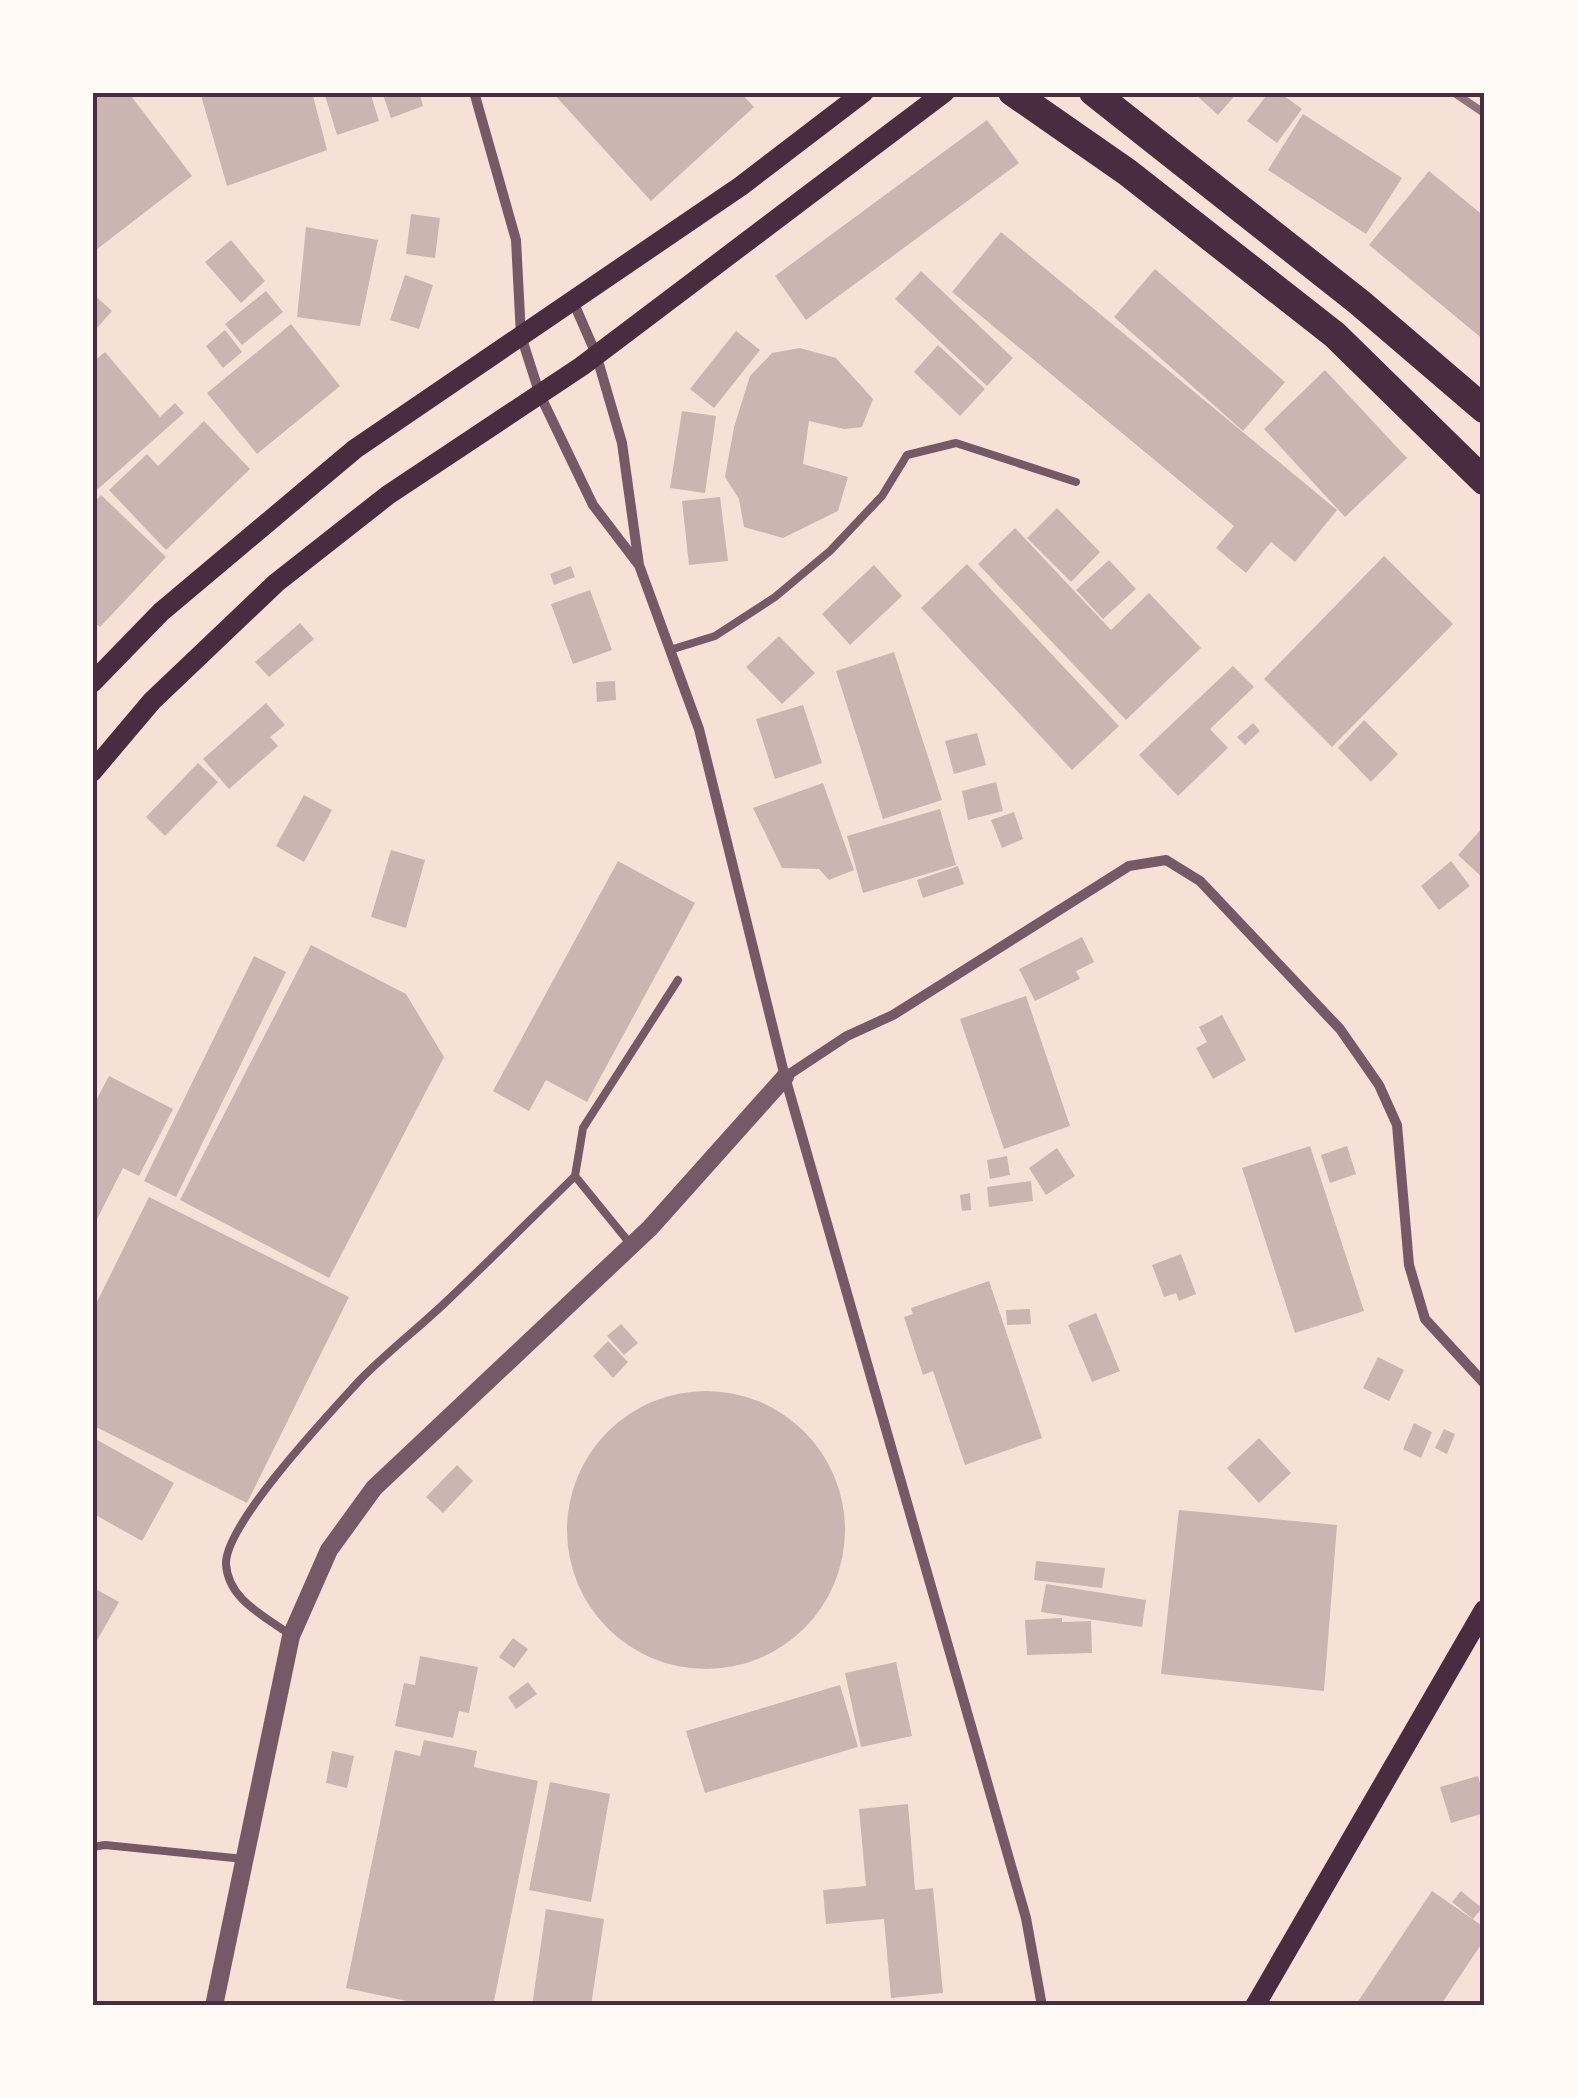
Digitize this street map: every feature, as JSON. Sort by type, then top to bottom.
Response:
[{"type":"highway","points":[[1012,92],[1127,172],[1335,336],[1484,481]]},
{"type":"highway","points":[[1093,92],[1359,302],[1484,409]]},
{"type":"main road","points":[[92,683],[161,612],[355,449],[741,186],[864,92]]},
{"type":"main road","points":[[92,772],[152,701],[276,583],[388,494],[540,395],[944,92]]},
{"type":"main road","points":[[1256,2006],[1484,1610]]},
{"type":"street","points":[[474,92],[516,240],[521,336],[540,395],[593,505],[638,565]]},
{"type":"street","points":[[572,299],[596,354],[622,443],[638,565],[699,729],[785,1077],[1026,1918],[1042,2006]]},
{"type":"street","points":[[214,2006],[292,1636],[330,1550],[374,1488],[632,1246],[785,1077],[847,1036],[909,1006],[1128,866],[1166,860],[1200,881],[1340,1030],[1379,1085],[1396,1126],[1409,1265],[1425,1319],[1484,1383]]},
{"type":"lane","points":[[670,650],[715,636],[775,597],[830,551],[882,496],[907,455],[956,442],[1076,482]]},
{"type":"lane","points":[[292,1636],[241,1600],[230,1584],[228,1547],[234,1533],[268,1487],[361,1380],[575,1176],[583,1128],[678,980]]},
{"type":"lane","points":[[575,1176],[632,1246]]},
{"type":"lane","points":[[92,1847],[105,1845],[244,1859]]},
{"type":"building","points":[[92,92],[128,92],[192,176],[92,253]]},
{"type":"building","points":[[200,92],[312,92],[327,150],[227,186]]},
{"type":"building","points":[[324,92],[370,92],[379,121],[337,135]]},
{"type":"building","points":[[382,92],[419,92],[423,106],[391,118]]},
{"type":"building","points":[[552,92],[740,92],[754,107],[651,201]]},
{"type":"building","points":[[1193,92],[1238,92],[1218,115]]},
{"type":"building","points":[[1269,92],[1279,92],[1302,109],[1277,143],[1247,121]]},
{"type":"building","points":[[1303,114],[1402,178],[1366,234],[1268,170]]},
{"type":"building","points":[[987,120],[1019,163],[806,320],[775,276]]},
{"type":"building","points":[[1429,171],[1484,216],[1484,340],[1369,245]]},
{"type":"building","points":[[411,214],[440,218],[435,258],[406,254]]},
{"type":"building","points":[[306,227],[378,240],[360,326],[297,317]]},
{"type":"building","points":[[1001,232],[1337,510],[1295,562],[1271,542],[1246,573],[1216,548],[1234,526],[952,292]]},
{"type":"building","points":[[231,240],[265,281],[241,303],[205,262]]},
{"type":"building","points":[[1155,269],[1285,382],[1243,431],[1114,317]]},
{"type":"building","points":[[921,271],[1013,358],[987,386],[895,299]]},
{"type":"building","points":[[405,275],[433,285],[419,329],[390,320]]},
{"type":"building","points":[[266,291],[283,312],[242,345],[225,324]]},
{"type":"building","points":[[92,293],[112,311],[96,329],[92,326]]},
{"type":"building","points":[[291,324],[340,386],[257,454],[207,393]]},
{"type":"building","points":[[225,330],[242,352],[223,368],[206,346]]},
{"type":"building","points":[[736,331],[760,350],[714,408],[690,389]]},
{"type":"building","points":[[938,345],[985,389],[960,416],[914,372]]},
{"type":"building","points":[[800,348],[836,358],[873,399],[862,427],[844,429],[809,421],[803,464],[848,477],[838,511],[783,538],[744,527],[739,499],[725,477],[734,427],[750,376],[772,353]]},
{"type":"building","points":[[105,352],[160,417],[175,403],[184,413],[98,489],[92,482],[92,363]]},
{"type":"building","points":[[1325,370],[1407,458],[1345,517],[1264,429]]},
{"type":"building","points":[[682,411],[716,416],[705,493],[670,488]]},
{"type":"building","points":[[204,421],[250,469],[166,550],[109,490],[147,454],[158,466]]},
{"type":"building","points":[[101,495],[166,557],[100,627],[92,621],[92,505]]},
{"type":"building","points":[[720,497],[728,561],[689,565],[682,501]]},
{"type":"building","points":[[1057,508],[1100,552],[1071,582],[1027,538]]},
{"type":"building","points":[[1015,528],[1111,630],[1149,593],[1201,648],[1126,720],[978,564]]},
{"type":"building","points":[[1384,556],[1453,624],[1332,747],[1264,679]]},
{"type":"building","points":[[1109,560],[1136,589],[1103,619],[1076,590]]},
{"type":"building","points":[[967,564],[1119,726],[1072,770],[921,608]]},
{"type":"building","points":[[874,565],[902,596],[850,645],[822,614]]},
{"type":"building","points":[[571,566],[575,577],[554,585],[550,574]]},
{"type":"building","points":[[590,590],[612,650],[573,664],[551,604]]},
{"type":"building","points":[[300,623],[314,639],[269,677],[255,662]]},
{"type":"building","points":[[779,636],[815,673],[782,704],[746,667]]},
{"type":"building","points":[[894,652],[942,800],[883,819],[836,671]]},
{"type":"building","points":[[1233,666],[1254,687],[1210,729],[1228,748],[1178,796],[1139,755]]},
{"type":"building","points":[[615,681],[616,700],[597,702],[596,682]]},
{"type":"building","points":[[266,703],[285,725],[270,737],[278,746],[229,789],[203,759]]},
{"type":"building","points":[[803,705],[822,763],[775,779],[756,719]]},
{"type":"building","points":[[1364,720],[1398,754],[1371,782],[1338,748]]},
{"type":"building","points":[[1253,723],[1260,731],[1245,745],[1237,737]]},
{"type":"building","points":[[977,733],[986,765],[954,774],[945,741]]},
{"type":"building","points":[[198,763],[218,782],[165,836],[146,817]]},
{"type":"building","points":[[996,782],[1003,811],[968,820],[962,791]]},
{"type":"building","points":[[823,783],[854,870],[829,880],[819,869],[782,868],[753,808]]},
{"type":"building","points":[[304,795],[332,810],[304,862],[276,846]]},
{"type":"building","points":[[940,809],[956,865],[863,893],[847,836]]},
{"type":"building","points":[[1014,812],[1023,839],[1002,848],[991,820]]},
{"type":"building","points":[[1484,826],[1484,879],[1458,855]]},
{"type":"building","points":[[391,850],[425,860],[406,928],[371,917]]},
{"type":"building","points":[[618,861],[695,903],[587,1102],[546,1080],[529,1111],[493,1091]]},
{"type":"building","points":[[1451,861],[1470,886],[1439,910],[1421,886]]},
{"type":"building","points":[[958,866],[964,884],[923,898],[917,880]]},
{"type":"building","points":[[1082,937],[1094,962],[1076,971],[1080,979],[1035,1001],[1019,969]]},
{"type":"building","points":[[311,945],[406,994],[444,1057],[329,1278],[180,1200]]},
{"type":"building","points":[[254,956],[286,972],[176,1197],[144,1181]]},
{"type":"building","points":[[1026,996],[1070,1126],[1004,1149],[960,1019]]},
{"type":"building","points":[[1222,1015],[1246,1060],[1213,1079],[1196,1048],[1207,1042],[1199,1027]]},
{"type":"building","points":[[109,1076],[173,1109],[139,1176],[123,1168],[92,1229],[92,1108]]},
{"type":"building","points":[[1310,1146],[1364,1311],[1295,1333],[1242,1168]]},
{"type":"building","points":[[1347,1146],[1356,1174],[1330,1183],[1321,1155]]},
{"type":"building","points":[[1057,1148],[1075,1176],[1046,1195],[1029,1168]]},
{"type":"building","points":[[1007,1156],[1010,1175],[990,1179],[987,1160]]},
{"type":"building","points":[[1031,1181],[1033,1201],[989,1207],[987,1187]]},
{"type":"building","points":[[970,1193],[971,1210],[962,1211],[960,1195]]},
{"type":"building","points":[[149,1197],[349,1297],[247,1503],[92,1425],[92,1312]]},
{"type":"building","points":[[1181,1254],[1196,1294],[1179,1301],[1176,1293],[1164,1297],[1152,1265]]},
{"type":"building","points":[[989,1281],[1042,1438],[965,1465],[933,1371],[923,1375],[904,1317],[913,1314],[911,1308]]},
{"type":"building","points":[[1030,1309],[1031,1324],[1007,1325],[1006,1310]]},
{"type":"building","points":[[1096,1313],[1120,1371],[1092,1382],[1068,1325]]},
{"type":"building","points":[[621,1324],[638,1343],[624,1355],[607,1336]]},
{"type":"building","points":[[608,1341],[628,1362],[613,1378],[593,1356]]},
{"type":"building","points":[[1378,1357],[1404,1370],[1389,1401],[1363,1388]]},
{"type":"building","points":[[706,1391],[759,1402],[804,1432],[834,1477],[845,1530],[834,1583],[804,1628],[759,1658],[706,1669],[653,1658],[608,1628],[578,1583],[567,1530],[578,1477],[608,1432],[653,1402]]},
{"type":"building","points":[[1414,1423],[1432,1432],[1421,1458],[1403,1449]]},
{"type":"building","points":[[1444,1429],[1455,1434],[1447,1454],[1435,1448]]},
{"type":"building","points":[[92,1437],[174,1483],[142,1541],[92,1513]]},
{"type":"building","points":[[1259,1438],[1291,1473],[1259,1503],[1227,1468]]},
{"type":"building","points":[[457,1465],[473,1481],[443,1513],[426,1497]]},
{"type":"building","points":[[1179,1510],[1337,1525],[1324,1691],[1161,1674]]},
{"type":"building","points":[[1036,1561],[1105,1568],[1102,1588],[1034,1580]]},
{"type":"building","points":[[1046,1584],[1146,1600],[1142,1627],[1041,1612]]},
{"type":"building","points":[[92,1587],[119,1602],[92,1649]]},
{"type":"building","points":[[1062,1618],[1062,1622],[1091,1621],[1092,1653],[1027,1655],[1025,1620]]},
{"type":"building","points":[[513,1638],[528,1649],[514,1668],[499,1657]]},
{"type":"building","points":[[420,1656],[478,1667],[469,1713],[459,1711],[453,1738],[395,1726],[404,1683],[415,1685]]},
{"type":"building","points":[[896,1662],[912,1736],[861,1747],[845,1673]]},
{"type":"building","points":[[528,1682],[537,1694],[516,1709],[508,1697]]},
{"type":"building","points":[[840,1685],[858,1747],[705,1793],[686,1731]]},
{"type":"building","points":[[424,1740],[477,1751],[474,1767],[538,1781],[493,2006],[430,2006],[346,1988],[395,1750],[420,1756]]},
{"type":"building","points":[[332,1751],[354,1756],[347,1788],[326,1783]]},
{"type":"building","points":[[1478,1776],[1484,1813],[1451,1823],[1440,1787]]},
{"type":"building","points":[[550,1782],[610,1794],[591,1902],[529,1890]]},
{"type":"building","points":[[908,1804],[915,1890],[933,1888],[943,1993],[891,1998],[884,1919],[826,1924],[823,1890],[866,1886],[859,1809]]},
{"type":"building","points":[[1432,1891],[1484,1927],[1484,1940],[1440,2006],[1355,2006]]},
{"type":"building","points":[[1461,1891],[1482,1908],[1473,1919],[1452,1902]]},
{"type":"building","points":[[546,1909],[604,1919],[591,2006],[532,2006]]},
{"type":"railway","points":[[1453,92],[1484,113]]}]
